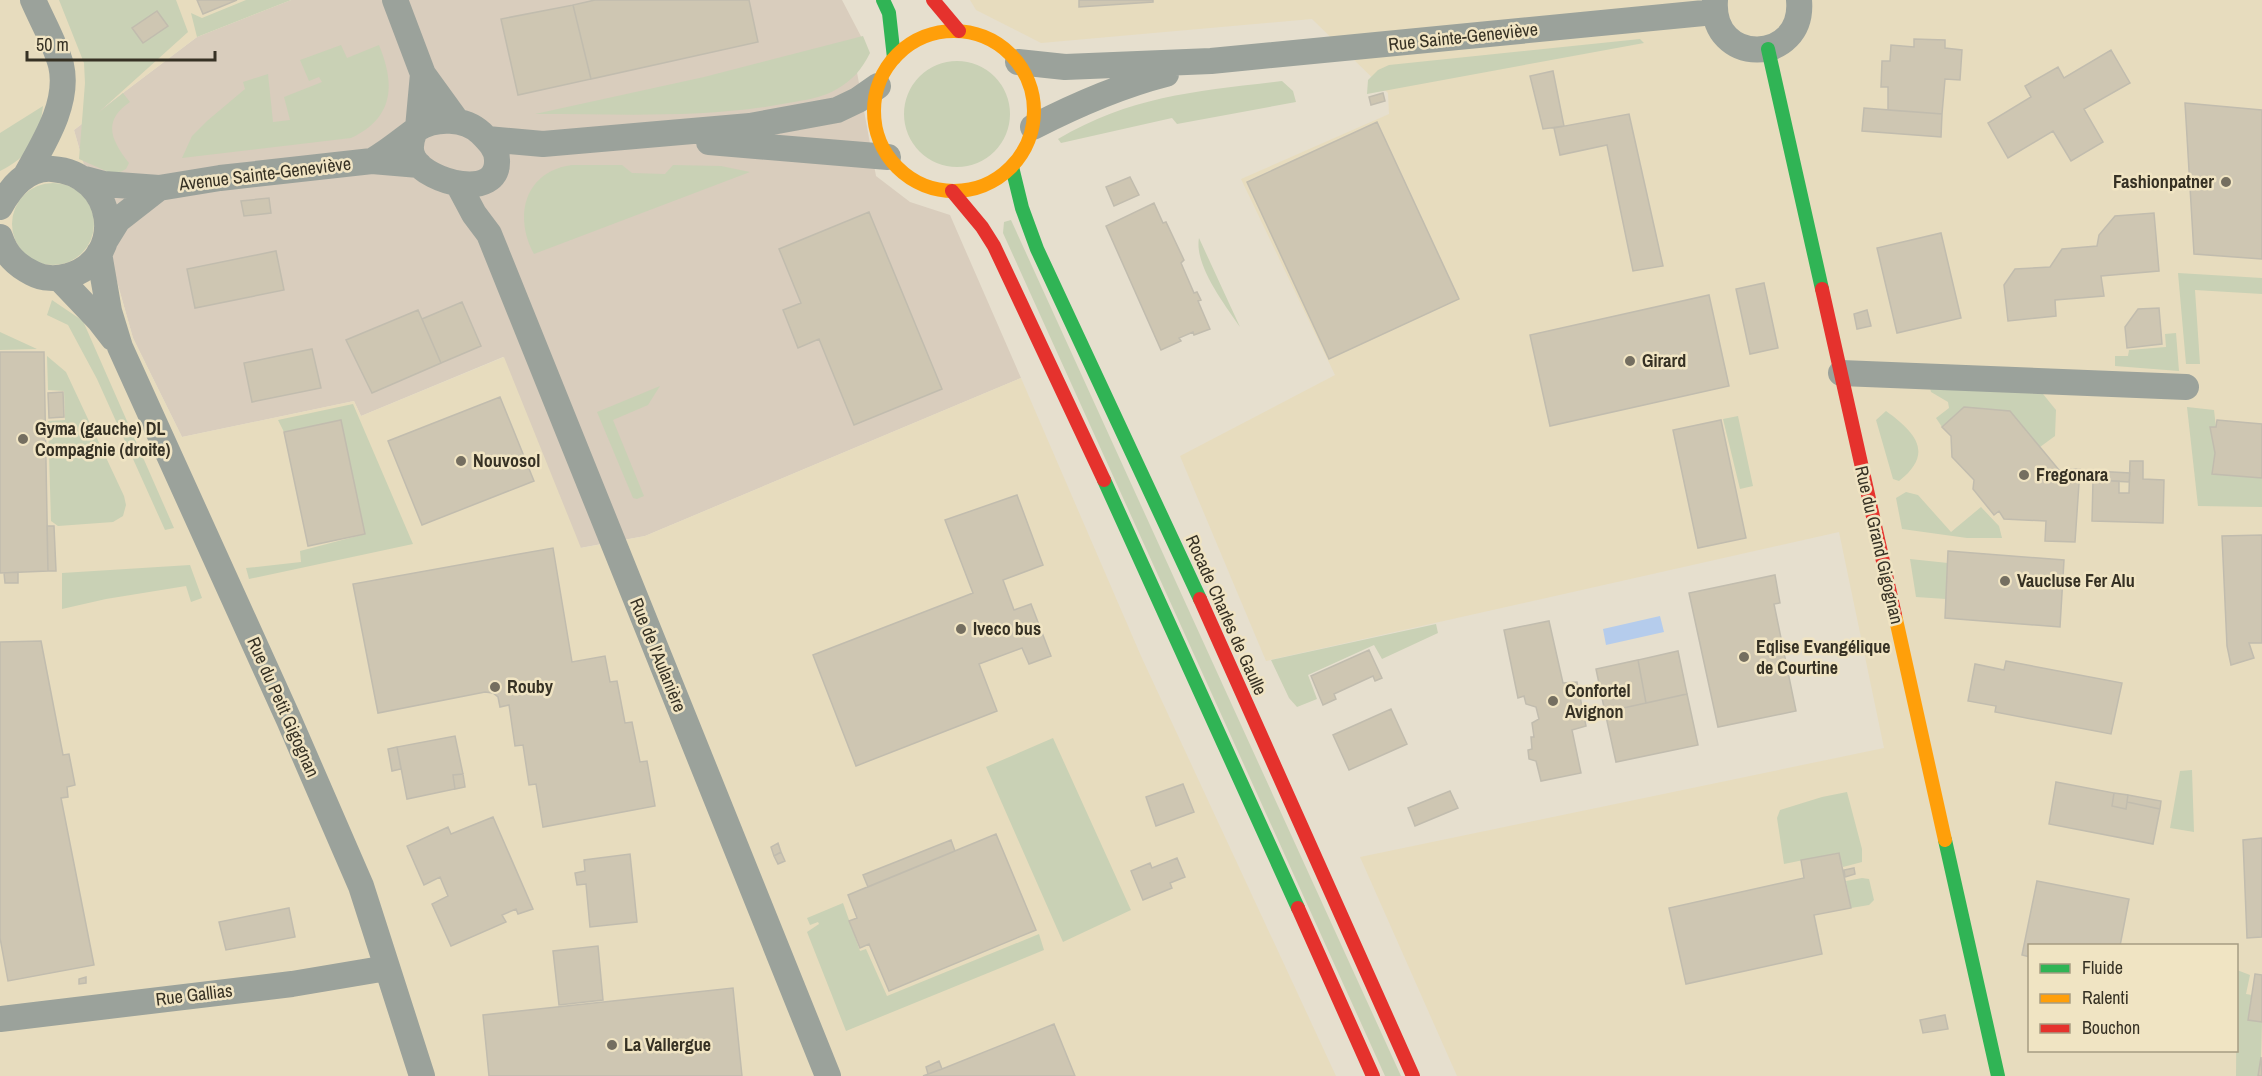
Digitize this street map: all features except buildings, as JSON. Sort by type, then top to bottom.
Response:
[{"type":"main road","points":[[883,0],[889,13],[894,58]]},
{"type":"main road","points":[[933,0],[958,31]]},
{"type":"main road","points":[[958,31],[981,35],[1002,46],[1018,62],[1029,82],[1035,105],[1033,127],[1025,149],[1012,167],[994,180],[974,189],[952,191],[928,187],[906,175],[888,157],[877,135],[874,110],[878,86],[884,71],[894,58],[912,42],[934,33],[958,31]]},
{"type":"main road","name":"Rue du Grand Gigognan","points":[[1768,49],[1998,1076]]},
{"type":"main road","name":"Rocade Charles de Gaulle","points":[[1012,167],[1022,208],[1037,249],[1198,595],[1413,1076]]},
{"type":"main road","points":[[952,191],[982,227],[994,246],[1021,301],[1124,522],[1373,1076]]},
{"type":"street","points":[[9,190],[56,114],[63,89],[61,66],[33,0]]},
{"type":"street","points":[[395,0],[423,74],[457,121]]},
{"type":"street","points":[[1715,6],[1720,30],[1732,43],[1750,50],[1768,49],[1786,39],[1797,22],[1803,1]]},
{"type":"street","name":"Rue Sainte-Geneviève","points":[[1211,62],[1715,6]]},
{"type":"street","points":[[1018,62],[1065,67],[1211,62]]},
{"type":"street","points":[[1033,127],[1127,84],[1211,62]]},
{"type":"street","points":[[423,74],[411,152],[428,174],[458,184],[478,184],[543,144]]},
{"type":"street","points":[[487,139],[543,144],[750,126],[837,110],[858,100],[878,86]]},
{"type":"street","name":"Rue du Petit Gigognan","points":[[56,114],[65,156],[81,177],[99,194],[104,208],[108,226],[102,247],[109,311],[120,348],[280,699],[361,886],[422,1076]]},
{"type":"street","points":[[416,130],[444,121],[469,124],[487,139],[496,151],[493,174]]},
{"type":"street","name":"Avenue Sainte-Geneviève","points":[[372,161],[393,149],[416,130]]},
{"type":"street","points":[[649,136],[888,157]]},
{"type":"street","name":"Avenue Sainte-Geneviève","points":[[9,190],[47,169],[67,170],[104,184],[159,188],[220,178],[372,161],[419,165]]},
{"type":"street","name":"Rue de l'Aulanière","points":[[489,234],[493,174]]},
{"type":"street","name":"Rue de l'Aulanière","points":[[458,184],[474,214],[489,234],[828,1076]]},
{"type":"street","name":"Avenue Sainte-Geneviève","points":[[59,278],[75,274],[88,266],[118,220],[159,188]]},
{"type":"street","points":[[2,245],[19,267],[38,276],[59,278]]},
{"type":"street","name":"Rue du Petit Gigognan","points":[[59,278],[99,320],[120,348]]},
{"type":"street","points":[[1841,373],[2186,387]]},
{"type":"street","name":"Rue Gallias","points":[[0,1019],[292,984],[387,968]]},
{"type":"shaded area","points":[[0,0],[291,0],[197,37],[74,130],[133,338],[182,437],[354,401],[361,416],[504,357],[581,548],[645,536],[1021,378],[1141,656],[1336,1076],[0,1076]]},
{"type":"shaded area","points":[[291,0],[842,0],[865,44],[856,67],[876,176],[910,202],[950,215],[1021,378],[645,536],[580,548],[503,357],[361,416],[354,401],[182,437],[133,338],[74,130],[197,37]]},
{"type":"shaded area","points":[[970,0],[2262,0],[2262,1076],[1457,1076],[1360,857],[1884,748],[1839,532],[1266,661],[1180,456],[1335,375],[1241,179],[1389,114],[1388,93],[1312,19],[1041,43],[976,10]]},
{"type":"green space","points":[[59,0],[176,0],[188,32],[98,113],[123,93],[130,102],[121,109],[113,124],[114,139],[129,163],[126,169],[115,175],[79,159],[85,83],[84,63]]},
{"type":"green space","points":[[246,0],[291,0],[197,37],[191,13],[202,18]]},
{"type":"green space","points":[[863,36],[870,53],[860,69],[843,86],[826,95],[757,108],[694,114],[535,114],[704,77]]},
{"type":"green space","points":[[1640,39],[1644,43],[1367,94],[1368,80],[1378,70],[1389,65]]},
{"type":"green space","points":[[341,45],[347,58],[379,45],[388,74],[389,87],[383,111],[365,130],[351,138],[182,158],[192,136],[245,89],[243,82],[268,74],[273,122],[290,120],[284,97],[322,82],[319,77],[309,81],[300,60]]},
{"type":"green space","points":[[957,61],[977,65],[994,77],[1006,94],[1010,114],[1006,134],[994,151],[977,163],[957,167],[937,163],[920,151],[908,134],[904,114],[908,94],[920,77],[937,65]]},
{"type":"green space","points":[[1282,81],[1293,91],[1296,102],[1177,124],[1172,118],[1061,143],[1058,139],[1085,124],[1113,113],[1167,97]]},
{"type":"green space","points":[[43,106],[36,137],[26,153],[0,171],[0,133]]},
{"type":"green space","points":[[572,165],[622,165],[632,173],[665,174],[673,165],[721,166],[750,172],[534,254],[524,225],[524,211],[528,198],[534,186],[543,176],[556,169]]},
{"type":"green space","points":[[53,183],[69,186],[82,195],[91,208],[94,224],[91,240],[82,253],[69,262],[53,265],[37,262],[24,253],[15,240],[12,224],[15,208],[24,195],[37,186]]},
{"type":"green space","points":[[1011,220],[1401,1076],[1385,1076],[1003,233],[1004,222]]},
{"type":"green space","points":[[1199,238],[1240,327],[1206,272],[1201,260]]},
{"type":"green space","points":[[2178,273],[2262,278],[2262,294],[2195,290],[2200,364],[2186,364]]},
{"type":"green space","points":[[52,300],[83,321],[174,528],[165,530],[97,379],[68,325],[47,315]]},
{"type":"green space","points":[[0,332],[37,349],[0,350]]},
{"type":"green space","points":[[2176,333],[2179,371],[2115,366],[2115,356],[2128,356],[2129,350],[2166,347],[2165,334]]},
{"type":"green space","points":[[47,356],[66,372],[124,496],[126,505],[123,516],[113,522],[58,526],[51,521],[48,421],[65,420],[64,391],[48,390]]},
{"type":"green space","points":[[1929,384],[2043,394],[2056,410],[2055,436],[2040,447],[1964,407],[1942,427],[1936,418],[1949,408],[1948,402],[1931,392]]},
{"type":"green space","points":[[660,386],[648,405],[613,420],[644,496],[637,499],[633,498],[597,412]]},
{"type":"green space","points":[[353,404],[413,544],[249,579],[246,568],[301,562],[300,551],[365,534],[341,421],[284,432],[278,420]]},
{"type":"green space","points":[[2187,407],[2214,410],[2216,427],[2211,428],[2215,453],[2213,474],[2262,478],[2262,507],[2198,506]]},
{"type":"green space","points":[[1886,411],[1905,427],[1917,443],[1916,461],[1910,471],[1899,481],[1893,479],[1876,420]]},
{"type":"green space","points":[[1738,416],[1753,486],[1740,489],[1723,419]]},
{"type":"green space","points":[[1906,492],[1918,495],[1951,532],[1981,507],[1999,526],[2002,538],[1967,538],[1902,529],[1896,498]]},
{"type":"green space","points":[[1910,559],[1948,563],[1946,599],[1916,597]]},
{"type":"green space","points":[[190,565],[202,598],[191,602],[186,586],[106,599],[62,609],[62,573]]},
{"type":"green space","points":[[1436,624],[1438,633],[1382,659],[1374,645],[1308,675],[1317,699],[1297,707],[1289,698],[1271,660]]},
{"type":"green space","points":[[1053,738],[1131,910],[1063,942],[986,767]]},
{"type":"green space","points":[[2192,770],[2194,832],[2170,828],[2180,771]]},
{"type":"green space","points":[[1847,792],[1862,849],[1862,862],[1843,867],[1838,853],[1784,864],[1777,818],[1780,810]]},
{"type":"green space","points":[[1869,879],[1874,900],[1869,905],[1851,908],[1846,881]]},
{"type":"green space","points":[[843,903],[860,951],[866,949],[887,996],[1039,934],[1044,950],[846,1031],[807,932],[819,924],[818,922],[810,925],[807,918]]},
{"type":"green space","points":[[2238,970],[2250,975],[2246,994],[2252,995],[2248,1020],[2262,1022],[2258,1076],[2236,1076]]},
{"type":"water","points":[[1660,616],[1664,632],[1606,645],[1603,629]]},
{"type":"traffic: fast","points":[[883,0],[889,13],[894,58]]},
{"type":"traffic: fast","points":[[1768,49],[1822,289]]},
{"type":"traffic: fast","points":[[1012,167],[1022,208],[1037,249],[1200,599]]},
{"type":"traffic: fast","points":[[1104,480],[1298,908]]},
{"type":"traffic: fast","points":[[1945,840],[1998,1076]]},
{"type":"traffic: slow","points":[[954,31],[985,37],[1011,54],[1028,80],[1034,111],[1028,142],[1011,168],[985,185],[954,191],[923,185],[897,168],[880,142],[874,111],[880,80],[897,54],[923,37],[954,31]]},
{"type":"traffic: slow","points":[[1895,615],[1945,840]]},
{"type":"traffic: jam","points":[[933,0],[959,31]]},
{"type":"traffic: jam","points":[[952,191],[982,227],[994,246],[1104,480]]},
{"type":"traffic: jam","points":[[1822,289],[1895,615]]},
{"type":"traffic: jam","points":[[1200,599],[1413,1076]]},
{"type":"traffic: jam","points":[[1298,908],[1373,1076]]},
{"type":"place","name":"Fashionpatner","points":[[2226,182]]},
{"type":"place","name":"Girard","points":[[1630,361]]},
{"type":"place","name":"Gyma (gauche) DL Compagnie (droite)","points":[[23,439]]},
{"type":"place","name":"Nouvosol","points":[[461,461]]},
{"type":"place","name":"Fregonara","points":[[2024,475]]},
{"type":"place","name":"Vaucluse Fer Alu","points":[[2005,581]]},
{"type":"place","name":"Iveco bus","points":[[961,629]]},
{"type":"place","name":"Eqlise Evangélique de Courtine","points":[[1744,657]]},
{"type":"place","name":"Rouby","points":[[495,687]]},
{"type":"place","name":"Confortel Avignon","points":[[1553,701]]},
{"type":"place","name":"La Vallergue","points":[[612,1045]]}]
